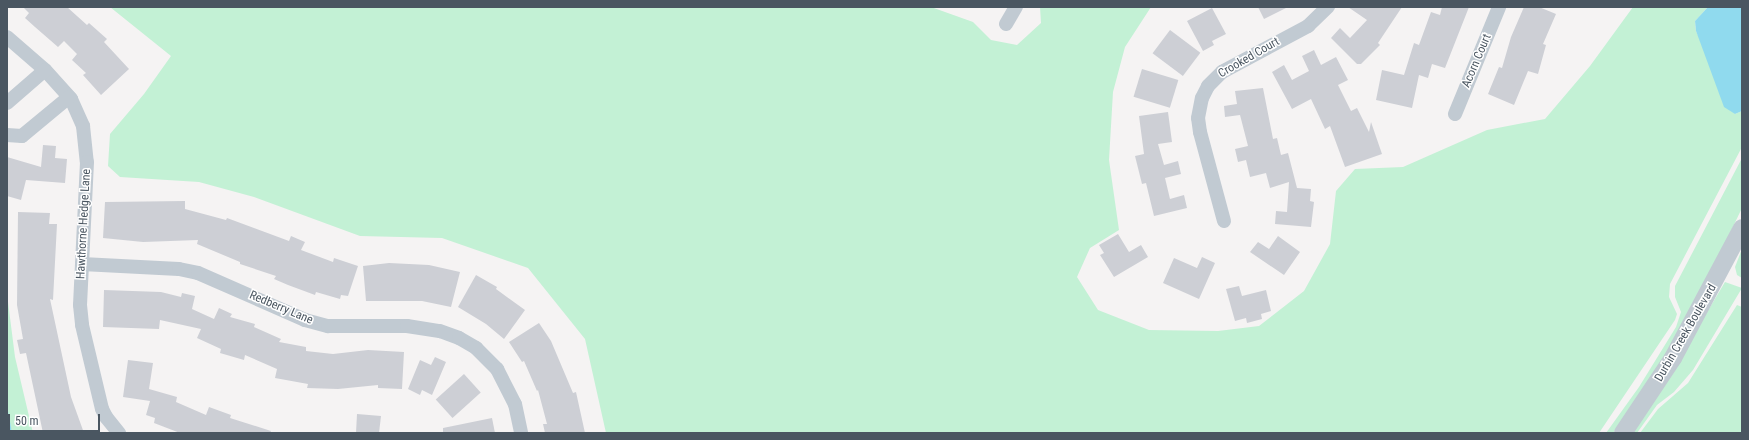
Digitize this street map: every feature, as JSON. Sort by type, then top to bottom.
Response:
[{"type":"street","points":[[1006,24],[1016,7]]},
{"type":"street","name":"Crooked Court","points":[[1224,221],[1200,132],[1198,118],[1202,98],[1208,86],[1222,72],[1308,26],[1328,7]]},
{"type":"street","name":"Acorn Court","points":[[1455,114],[1499,7]]},
{"type":"street","name":"Hawthorne Hedge Lane","points":[[7,37],[45,70],[69,97],[83,126],[86,146],[80,305],[82,325],[102,408],[106,417],[119,433]]},
{"type":"street","points":[[7,103],[45,70]]},
{"type":"street","points":[[7,135],[22,136],[69,97]]},
{"type":"street","name":"Durbin Creek Boulevard","points":[[1623,433],[1673,358],[1742,228]]},
{"type":"street","name":"Redberry Lane","points":[[82,264],[179,269],[198,273],[305,320],[328,326],[414,327],[440,331],[459,338],[476,348],[497,369],[515,404],[521,433]]},
{"type":"green space","points":[[110,7],[931,7],[973,22],[991,40],[1017,45],[1041,23],[1040,7],[1151,7],[1125,47],[1113,92],[1109,160],[1119,230],[1090,248],[1077,277],[1098,310],[1149,330],[1218,331],[1259,326],[1304,291],[1330,244],[1336,191],[1355,169],[1403,167],[1487,130],[1545,119],[1590,66],[1633,7],[1708,7],[1695,21],[1696,31],[1735,114],[1742,111],[1742,147],[1670,284],[1669,297],[1677,314],[1675,320],[1599,433],[606,433],[585,339],[528,268],[442,238],[360,236],[254,197],[199,182],[120,177],[108,166],[110,134],[144,94],[171,56]]},
{"type":"green space","points":[[1742,158],[1742,208],[1692,312],[1645,389],[1613,433],[1606,433],[1639,387],[1676,327],[1681,312],[1675,297],[1675,286]]},
{"type":"green space","points":[[1742,249],[1742,278],[1737,275],[1735,267]]},
{"type":"green space","points":[[1725,282],[1742,288],[1693,370],[1674,392],[1657,405],[1637,433],[1630,433],[1684,351]]},
{"type":"green space","points":[[7,294],[15,357],[33,433],[12,433],[7,409]]},
{"type":"green space","points":[[1737,305],[1742,307],[1742,433],[1640,433],[1658,409],[1688,383]]},
{"type":"water","points":[[1708,7],[1742,7],[1742,111],[1735,114],[1724,107],[1696,31],[1695,21]]},
{"type":"water","points":[[7,406],[11,427],[12,433],[7,433]]},
{"type":"building","points":[[23,7],[67,7],[87,25],[89,23],[107,39],[104,42],[129,69],[101,95],[83,75],[86,73],[72,60],[77,54],[64,41],[58,47],[35,27],[25,18],[29,13]]},
{"type":"building","points":[[1258,7],[1288,7],[1264,19]]},
{"type":"building","points":[[1348,7],[1402,7],[1378,43],[1380,45],[1361,64],[1357,64],[1331,38],[1340,28],[1350,38],[1367,20]]},
{"type":"building","points":[[1442,7],[1469,7],[1445,68],[1432,64],[1428,78],[1419,75],[1412,108],[1376,100],[1382,70],[1404,75],[1414,43],[1419,45],[1431,12],[1440,15]]},
{"type":"building","points":[[1524,7],[1539,7],[1556,14],[1543,44],[1546,45],[1538,74],[1528,71],[1514,105],[1488,94],[1499,67],[1502,68],[1511,37]]},
{"type":"building","points":[[1212,8],[1226,34],[1212,41],[1214,45],[1203,51],[1187,21]]},
{"type":"building","points":[[1170,30],[1200,53],[1183,76],[1153,53]]},
{"type":"building","points":[[1314,50],[1321,65],[1336,57],[1348,80],[1338,85],[1351,111],[1357,108],[1369,132],[1371,122],[1382,154],[1345,167],[1330,126],[1325,129],[1311,99],[1292,109],[1272,72],[1284,65],[1292,80],[1309,71],[1302,56]]},
{"type":"building","points":[[1142,69],[1178,80],[1170,108],[1134,97]]},
{"type":"building","points":[[1263,88],[1273,139],[1277,138],[1281,155],[1288,153],[1297,188],[1311,189],[1310,201],[1314,202],[1311,227],[1275,224],[1276,211],[1287,212],[1289,182],[1270,188],[1266,173],[1250,177],[1246,160],[1238,162],[1235,149],[1248,146],[1240,115],[1225,117],[1224,106],[1237,104],[1235,91]]},
{"type":"building","points":[[1168,112],[1172,142],[1158,144],[1164,165],[1178,161],[1181,174],[1165,178],[1170,199],[1184,195],[1187,208],[1154,216],[1146,183],[1142,184],[1135,156],[1144,154],[1139,116]]},
{"type":"building","points":[[43,145],[56,146],[55,158],[67,159],[65,183],[26,180],[21,200],[7,196],[7,157],[41,167]]},
{"type":"building","points":[[185,201],[185,209],[226,220],[227,218],[289,241],[291,236],[305,242],[301,250],[333,262],[334,258],[358,266],[348,296],[341,295],[340,299],[316,292],[315,295],[288,285],[274,279],[276,276],[240,264],[240,262],[197,244],[198,240],[143,242],[103,238],[105,202]]},
{"type":"building","points":[[18,212],[50,213],[49,224],[57,224],[53,300],[50,299],[71,397],[84,433],[43,433],[26,353],[20,354],[17,340],[23,339],[17,305]]},
{"type":"building","points":[[1118,234],[1129,252],[1141,245],[1148,257],[1114,277],[1100,255],[1104,253],[1099,245]]},
{"type":"building","points":[[1278,236],[1300,252],[1284,275],[1250,252],[1258,242],[1269,249]]},
{"type":"building","points":[[1202,257],[1215,263],[1199,299],[1163,283],[1174,258],[1197,268]]},
{"type":"building","points":[[389,263],[429,265],[460,272],[451,307],[422,301],[366,301],[363,266]]},
{"type":"building","points":[[476,275],[497,287],[496,289],[525,310],[504,339],[486,324],[458,307]]},
{"type":"building","points":[[1239,286],[1242,296],[1266,290],[1271,311],[1261,314],[1262,319],[1247,323],[1246,318],[1235,321],[1226,289]]},
{"type":"building","points":[[104,290],[161,292],[181,297],[182,293],[195,296],[192,309],[214,319],[219,308],[232,314],[230,317],[255,324],[254,327],[281,339],[279,342],[306,347],[306,351],[333,354],[368,350],[404,352],[402,389],[378,388],[378,385],[338,389],[307,388],[308,384],[275,378],[277,369],[245,355],[244,360],[220,353],[221,349],[197,338],[201,329],[160,320],[159,329],[103,327]]},
{"type":"building","points":[[539,323],[551,341],[573,393],[576,392],[585,433],[545,433],[543,424],[547,424],[538,390],[537,391],[524,361],[522,362],[509,342]]},
{"type":"building","points":[[435,357],[446,362],[432,395],[422,390],[420,395],[408,389],[420,360],[431,365]]},
{"type":"building","points":[[128,360],[153,363],[149,389],[177,397],[176,402],[206,415],[209,407],[231,415],[230,418],[271,431],[270,433],[180,433],[154,423],[155,418],[146,415],[150,401],[123,397]]},
{"type":"building","points":[[464,374],[481,393],[452,418],[436,399]]},
{"type":"building","points":[[357,414],[381,416],[379,433],[356,433]]},
{"type":"building","points":[[492,418],[495,433],[443,433],[443,428]]}]
